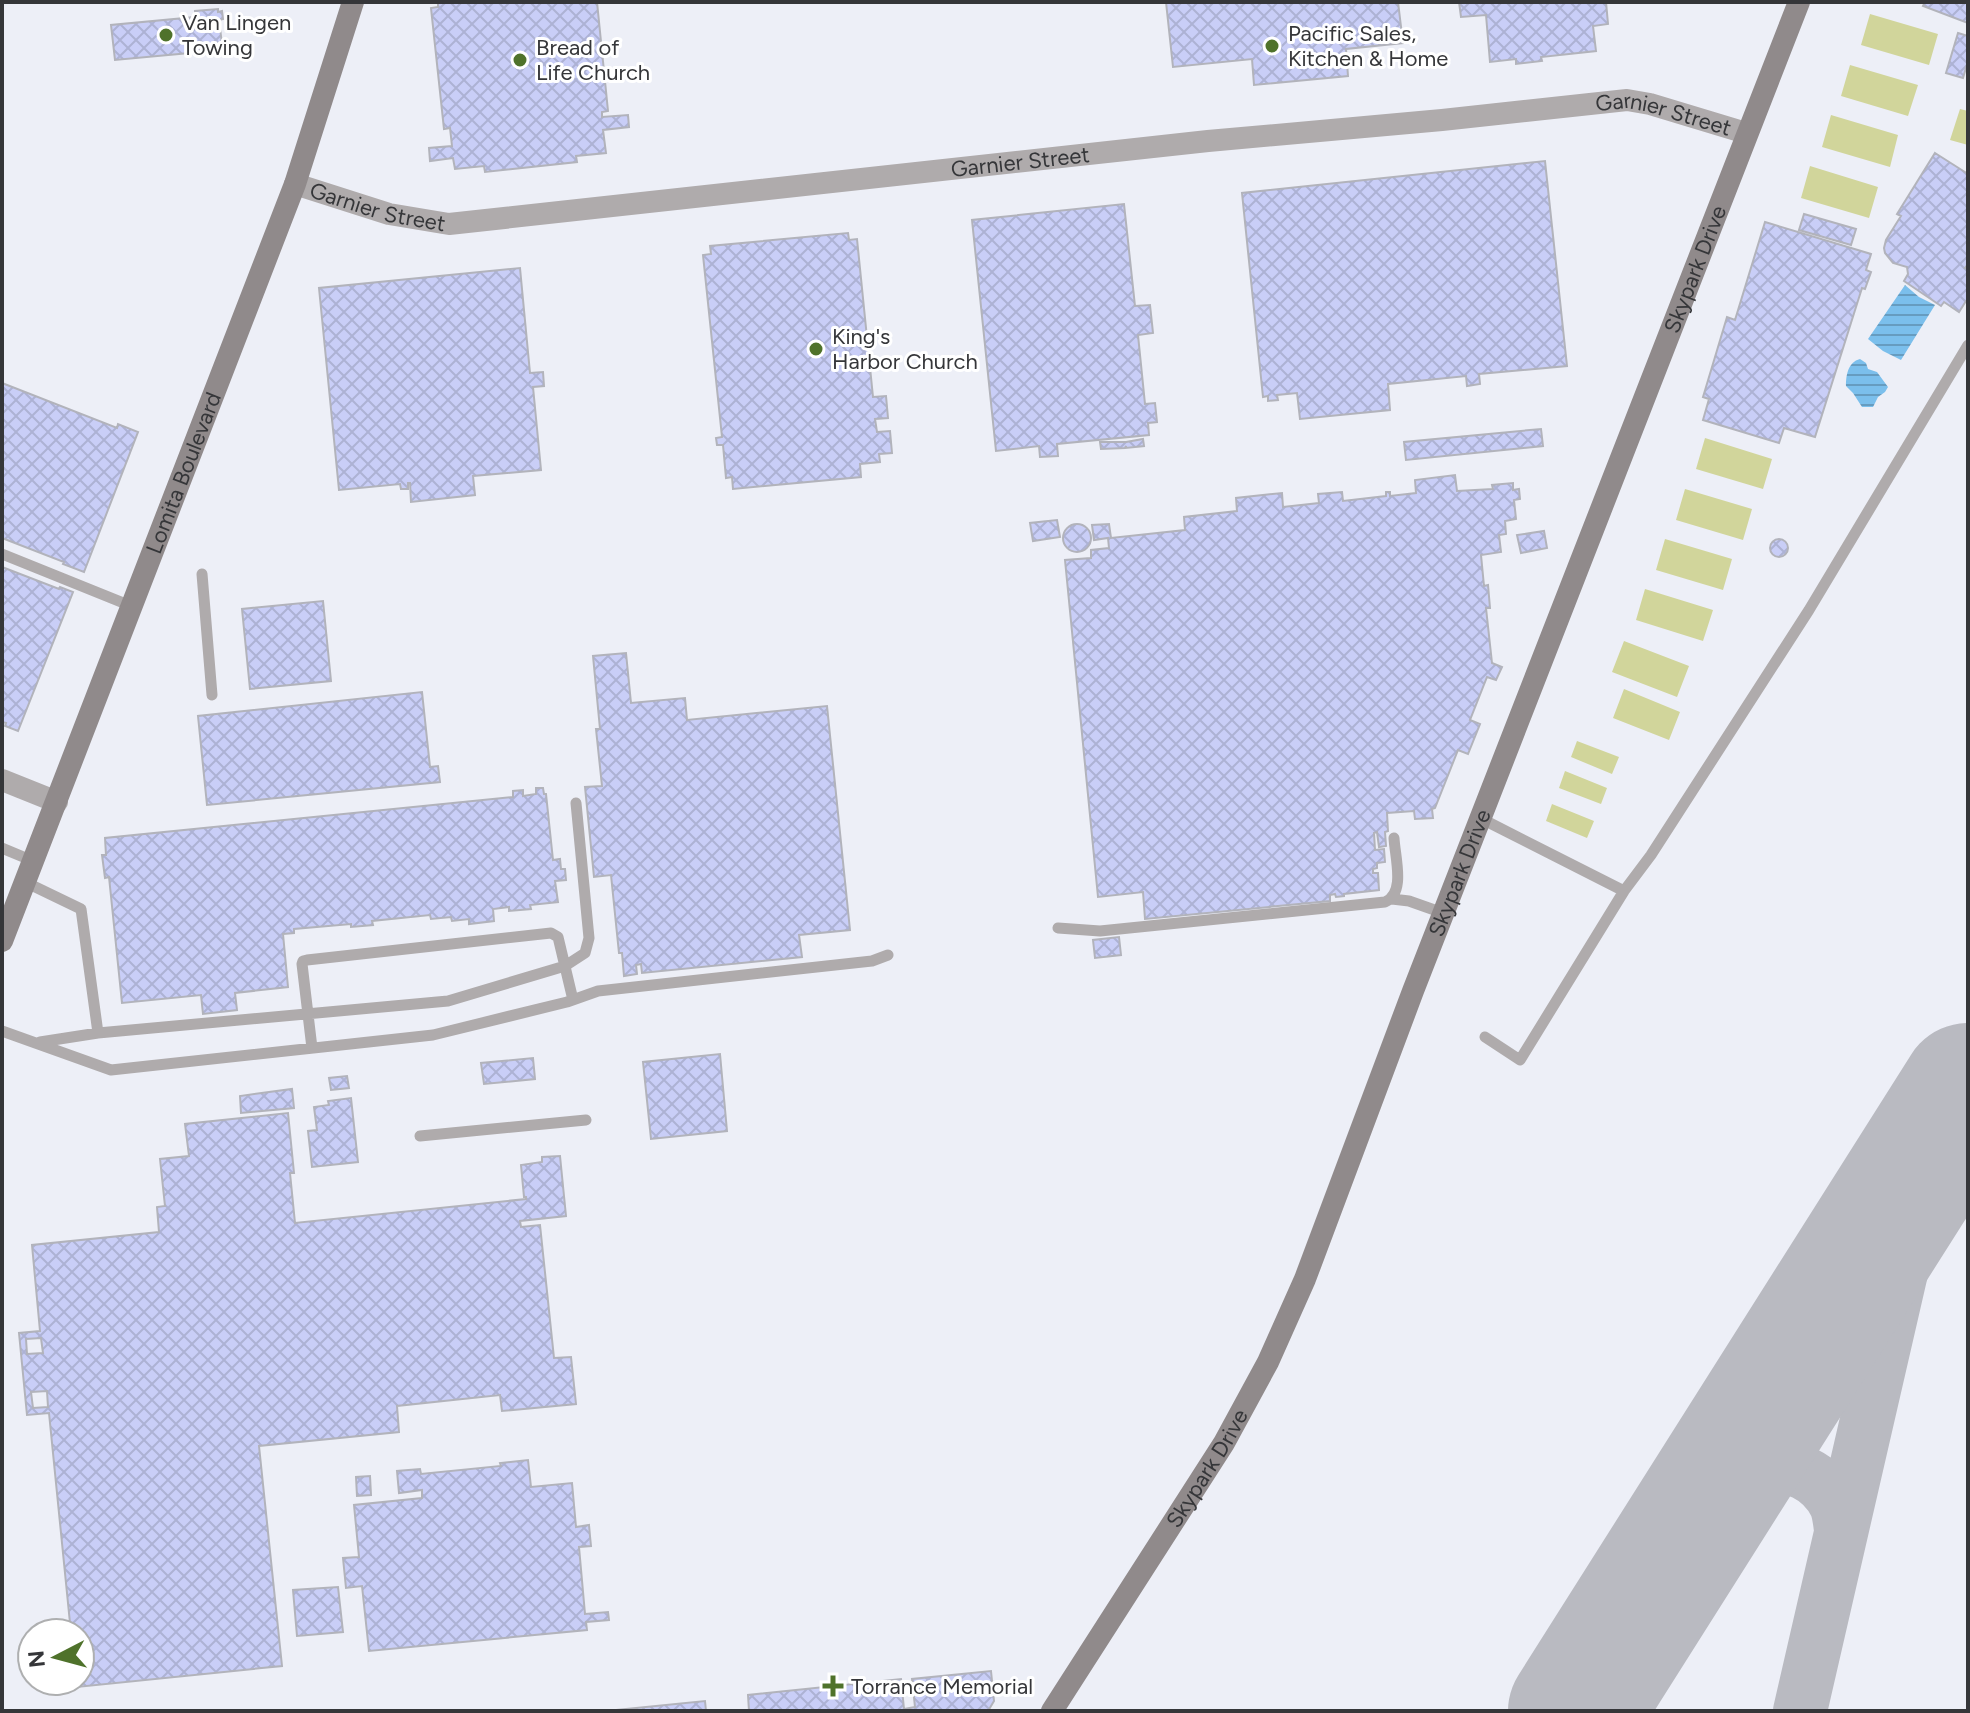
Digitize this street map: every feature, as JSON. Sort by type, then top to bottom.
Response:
[{"type":"main road","name":"Lomita Boulevard","points":[[2,941],[295,184],[353,2]]},
{"type":"main road","name":"Skypark Drive","points":[[1052,1711],[1224,1443],[1268,1362],[1305,1279],[1443,913],[1799,2]]},
{"type":"street","name":"Garnier Street","points":[[295,184],[389,214],[449,224],[1195,142],[1627,100],[1746,133]]},
{"type":"street","points":[[2,780],[57,802]]},
{"type":"lane","points":[[1485,1037],[1520,1060],[1624,891],[1651,855],[1809,610],[1968,345]]},
{"type":"lane","points":[[2,554],[131,606]]},
{"type":"lane","points":[[202,574],[212,695]]},
{"type":"lane","points":[[35,1043],[98,1033],[448,1001],[565,966],[585,953],[589,938],[576,803]]},
{"type":"lane","points":[[1480,818],[1624,891]]},
{"type":"lane","points":[[1392,899],[1398,890],[1394,838]]},
{"type":"lane","points":[[2,848],[81,909],[98,1033]]},
{"type":"lane","points":[[1058,928],[1100,931],[1392,899],[1409,901],[1443,913]]},
{"type":"lane","points":[[312,1048],[302,964],[307,960],[551,933],[558,937],[573,1000]]},
{"type":"lane","points":[[2,1031],[111,1070],[433,1035],[598,991],[872,961],[888,955]]},
{"type":"lane","points":[[420,1136],[586,1120]]},
{"type":"green space","points":[[1870,14],[1938,34],[1929,65],[1861,45]]},
{"type":"green space","points":[[1850,65],[1918,85],[1908,116],[1841,96]]},
{"type":"green space","points":[[1960,109],[1968,111],[1968,145],[1950,140]]},
{"type":"green space","points":[[1831,115],[1898,135],[1890,167],[1822,147]]},
{"type":"green space","points":[[1810,166],[1878,187],[1869,218],[1801,198]]},
{"type":"green space","points":[[1705,438],[1772,459],[1763,489],[1696,469]]},
{"type":"green space","points":[[1685,489],[1752,509],[1743,540],[1676,520]]},
{"type":"green space","points":[[1665,539],[1732,559],[1723,590],[1656,570]]},
{"type":"green space","points":[[1645,589],[1713,610],[1703,641],[1636,620]]},
{"type":"green space","points":[[1624,641],[1689,666],[1677,697],[1612,672]]},
{"type":"green space","points":[[1624,689],[1680,712],[1669,740],[1613,718]]},
{"type":"green space","points":[[1577,741],[1619,757],[1612,774],[1571,757]]},
{"type":"green space","points":[[1565,771],[1607,788],[1601,804],[1559,788]]},
{"type":"green space","points":[[1552,804],[1594,821],[1587,838],[1546,821]]},
{"type":"water","points":[[1905,285],[1935,305],[1901,360],[1868,339]]},
{"type":"water","points":[[1860,359],[1868,369],[1877,372],[1888,387],[1873,407],[1862,407],[1846,386],[1850,366]]},
{"type":"building","name":"Bread of Life Church","points":[[438,2],[597,2],[608,111],[602,112],[602,117],[628,115],[629,127],[603,130],[606,153],[576,156],[577,162],[485,172],[484,166],[455,169],[453,158],[430,161],[429,148],[452,146],[450,128],[444,129],[431,8],[438,7]]},
{"type":"building","name":"Pacific Sales, Kitchen & Home","points":[[1166,2],[1398,2],[1403,43],[1346,49],[1348,76],[1254,85],[1252,59],[1173,67]]},
{"type":"building","points":[[1459,2],[1606,2],[1608,24],[1593,26],[1596,51],[1541,57],[1542,61],[1516,64],[1516,59],[1490,62],[1486,15],[1461,17]]},
{"type":"building","points":[[1925,2],[1968,2],[1968,23],[1923,6]]},
{"type":"building","name":"Van Lingen Towing","points":[[218,9],[218,12],[222,11],[223,19],[219,20],[222,44],[200,46],[200,52],[115,60],[111,25],[195,17],[195,11]]},
{"type":"building","points":[[1958,33],[1968,36],[1968,61],[1963,78],[1946,73]]},
{"type":"building","points":[[1935,153],[1968,174],[1968,264],[1965,268],[1968,269],[1968,302],[1959,312],[1944,302],[1941,306],[1904,281],[1908,274],[1907,267],[1893,263],[1884,248],[1901,216],[1897,214]]},
{"type":"building","points":[[1545,161],[1567,366],[1479,374],[1480,384],[1467,386],[1466,376],[1388,384],[1390,410],[1300,419],[1297,393],[1277,395],[1278,400],[1268,401],[1268,396],[1263,397],[1242,193]]},
{"type":"building","points":[[1124,204],[1135,306],[1150,305],[1153,333],[1138,335],[1145,404],[1155,403],[1157,422],[1148,423],[1149,435],[1057,444],[1058,456],[1040,457],[1039,446],[996,451],[972,220]]},
{"type":"building","points":[[1804,214],[1856,229],[1851,245],[1799,230]]},
{"type":"building","points":[[1765,222],[1871,254],[1866,270],[1871,272],[1865,289],[1862,288],[1815,437],[1784,428],[1779,443],[1703,420],[1709,399],[1703,397],[1727,317],[1735,320]]},
{"type":"building","points":[[848,233],[849,240],[857,239],[873,397],[886,396],[888,418],[875,419],[877,432],[890,431],[892,453],[879,454],[880,462],[860,464],[861,477],[733,489],[732,477],[726,478],[723,445],[717,445],[716,438],[722,437],[703,255],[711,254],[710,246]]},
{"type":"building","points":[[520,268],[530,373],[543,372],[544,386],[533,387],[541,470],[473,476],[475,495],[411,502],[410,483],[408,489],[401,489],[400,484],[339,490],[319,288]]},
{"type":"building","points":[[2,383],[117,428],[118,424],[138,432],[84,572],[2,538]]},
{"type":"building","points":[[1541,429],[1543,446],[1406,460],[1404,442]]},
{"type":"building","points":[[1143,439],[1144,446],[1101,449],[1100,442]]},
{"type":"building","points":[[1455,475],[1457,491],[1493,489],[1492,485],[1513,483],[1513,490],[1519,489],[1520,499],[1514,500],[1516,519],[1505,521],[1506,534],[1499,535],[1501,552],[1481,555],[1484,586],[1488,585],[1490,608],[1486,608],[1492,663],[1502,667],[1496,680],[1487,677],[1470,720],[1480,724],[1468,754],[1458,750],[1432,809],[1433,818],[1415,819],[1414,811],[1387,813],[1386,846],[1379,847],[1377,832],[1374,833],[1375,850],[1384,849],[1385,862],[1377,863],[1377,868],[1373,869],[1373,873],[1378,873],[1379,890],[1336,897],[1335,894],[1330,895],[1330,901],[1145,919],[1143,892],[1098,897],[1065,560],[1091,558],[1091,550],[1109,548],[1108,538],[1094,540],[1092,525],[1109,524],[1111,538],[1185,530],[1184,517],[1237,511],[1236,498],[1282,493],[1283,507],[1319,503],[1318,494],[1342,492],[1343,501],[1386,496],[1386,492],[1390,492],[1390,496],[1416,493],[1415,480]]},
{"type":"building","points":[[1057,520],[1060,537],[1033,541],[1030,523]]},
{"type":"building","points":[[1077,524],[1087,528],[1091,538],[1087,548],[1077,552],[1067,548],[1063,538],[1067,528]]},
{"type":"building","points":[[1544,531],[1547,548],[1521,553],[1517,535]]},
{"type":"building","points":[[1775,539],[1783,539],[1788,548],[1786,555],[1775,557],[1770,552],[1770,544]]},
{"type":"building","points":[[2,567],[73,592],[18,731],[2,722]]},
{"type":"building","points":[[323,601],[331,681],[250,689],[242,609]]},
{"type":"building","points":[[626,653],[631,703],[685,698],[687,720],[827,706],[850,930],[799,935],[802,957],[642,973],[641,964],[636,965],[637,974],[624,976],[611,875],[594,877],[585,787],[602,786],[593,656]]},
{"type":"building","points":[[422,692],[430,767],[438,766],[440,782],[207,805],[198,716]]},
{"type":"building","points":[[536,788],[543,788],[546,794],[553,860],[560,859],[561,869],[565,869],[566,880],[555,881],[558,902],[530,905],[531,909],[493,909],[494,921],[469,924],[469,919],[431,919],[430,915],[372,921],[373,925],[294,929],[294,933],[283,934],[288,987],[235,993],[237,1010],[203,1014],[201,995],[122,1003],[109,877],[105,878],[102,855],[106,855],[105,838],[513,797],[513,791],[523,790],[523,796],[536,794]]},
{"type":"building","points":[[1119,937],[1121,955],[1095,958],[1093,940]]},
{"type":"building","points":[[720,1054],[727,1131],[651,1139],[643,1062]]},
{"type":"building","points":[[533,1058],[535,1079],[484,1084],[481,1063]]},
{"type":"building","points":[[347,1076],[349,1088],[331,1090],[329,1078]]},
{"type":"building","points":[[292,1089],[294,1108],[241,1113],[240,1096]]},
{"type":"building","points":[[351,1098],[358,1162],[312,1167],[308,1131],[317,1130],[314,1107],[329,1105],[328,1101]]},
{"type":"building","points":[[288,1113],[295,1223],[526,1199],[521,1165],[542,1162],[542,1157],[560,1156],[566,1216],[520,1221],[521,1227],[540,1225],[554,1358],[571,1357],[576,1404],[502,1411],[500,1395],[397,1406],[399,1432],[259,1446],[282,1666],[96,1685],[96,1617],[69,1617],[49,1413],[27,1415],[19,1333],[40,1331],[32,1245],[159,1232],[157,1207],[165,1206],[160,1159],[189,1156],[185,1124]],"holes":[[[41,1338],[43,1353],[27,1354],[26,1339]],[[47,1391],[48,1407],[33,1408],[31,1392]]]},
{"type":"building","points":[[528,1460],[531,1487],[572,1483],[576,1527],[589,1525],[591,1546],[579,1547],[585,1614],[608,1612],[609,1620],[586,1622],[587,1630],[369,1651],[362,1586],[346,1588],[343,1558],[359,1557],[354,1505],[422,1498],[422,1490],[399,1493],[397,1471],[420,1469],[421,1474],[501,1466],[500,1463]]},
{"type":"building","points":[[370,1476],[371,1495],[357,1496],[356,1477]]},
{"type":"building","points":[[338,1587],[343,1632],[297,1636],[293,1590]]},
{"type":"building","points":[[991,1671],[994,1701],[988,1711],[749,1711],[748,1695],[901,1679],[904,1709],[915,1707],[912,1679]]},
{"type":"building","points":[[705,1701],[706,1711],[606,1711]]},
{"type":"taxiway","points":[[1800,1711],[1929,1151]]},
{"type":"taxiway","points":[[1719,1483],[1761,1467],[1794,1469],[1814,1479],[1830,1495],[1837,1508],[1841,1530]]},
{"type":"runway","points":[[1575,1711],[1968,1090]]},
{"type":"place","name":"Van Lingen Towing","points":[[166,35]]},
{"type":"place","name":"Pacific Sales, Kitchen & Home","points":[[1272,46]]},
{"type":"place","name":"Bread of Life Church","points":[[520,60]]},
{"type":"place","name":"King's Harbor Church","points":[[816,349]]},
{"type":"place","name":"Torrance Memorial","points":[[833,1686]]}]
